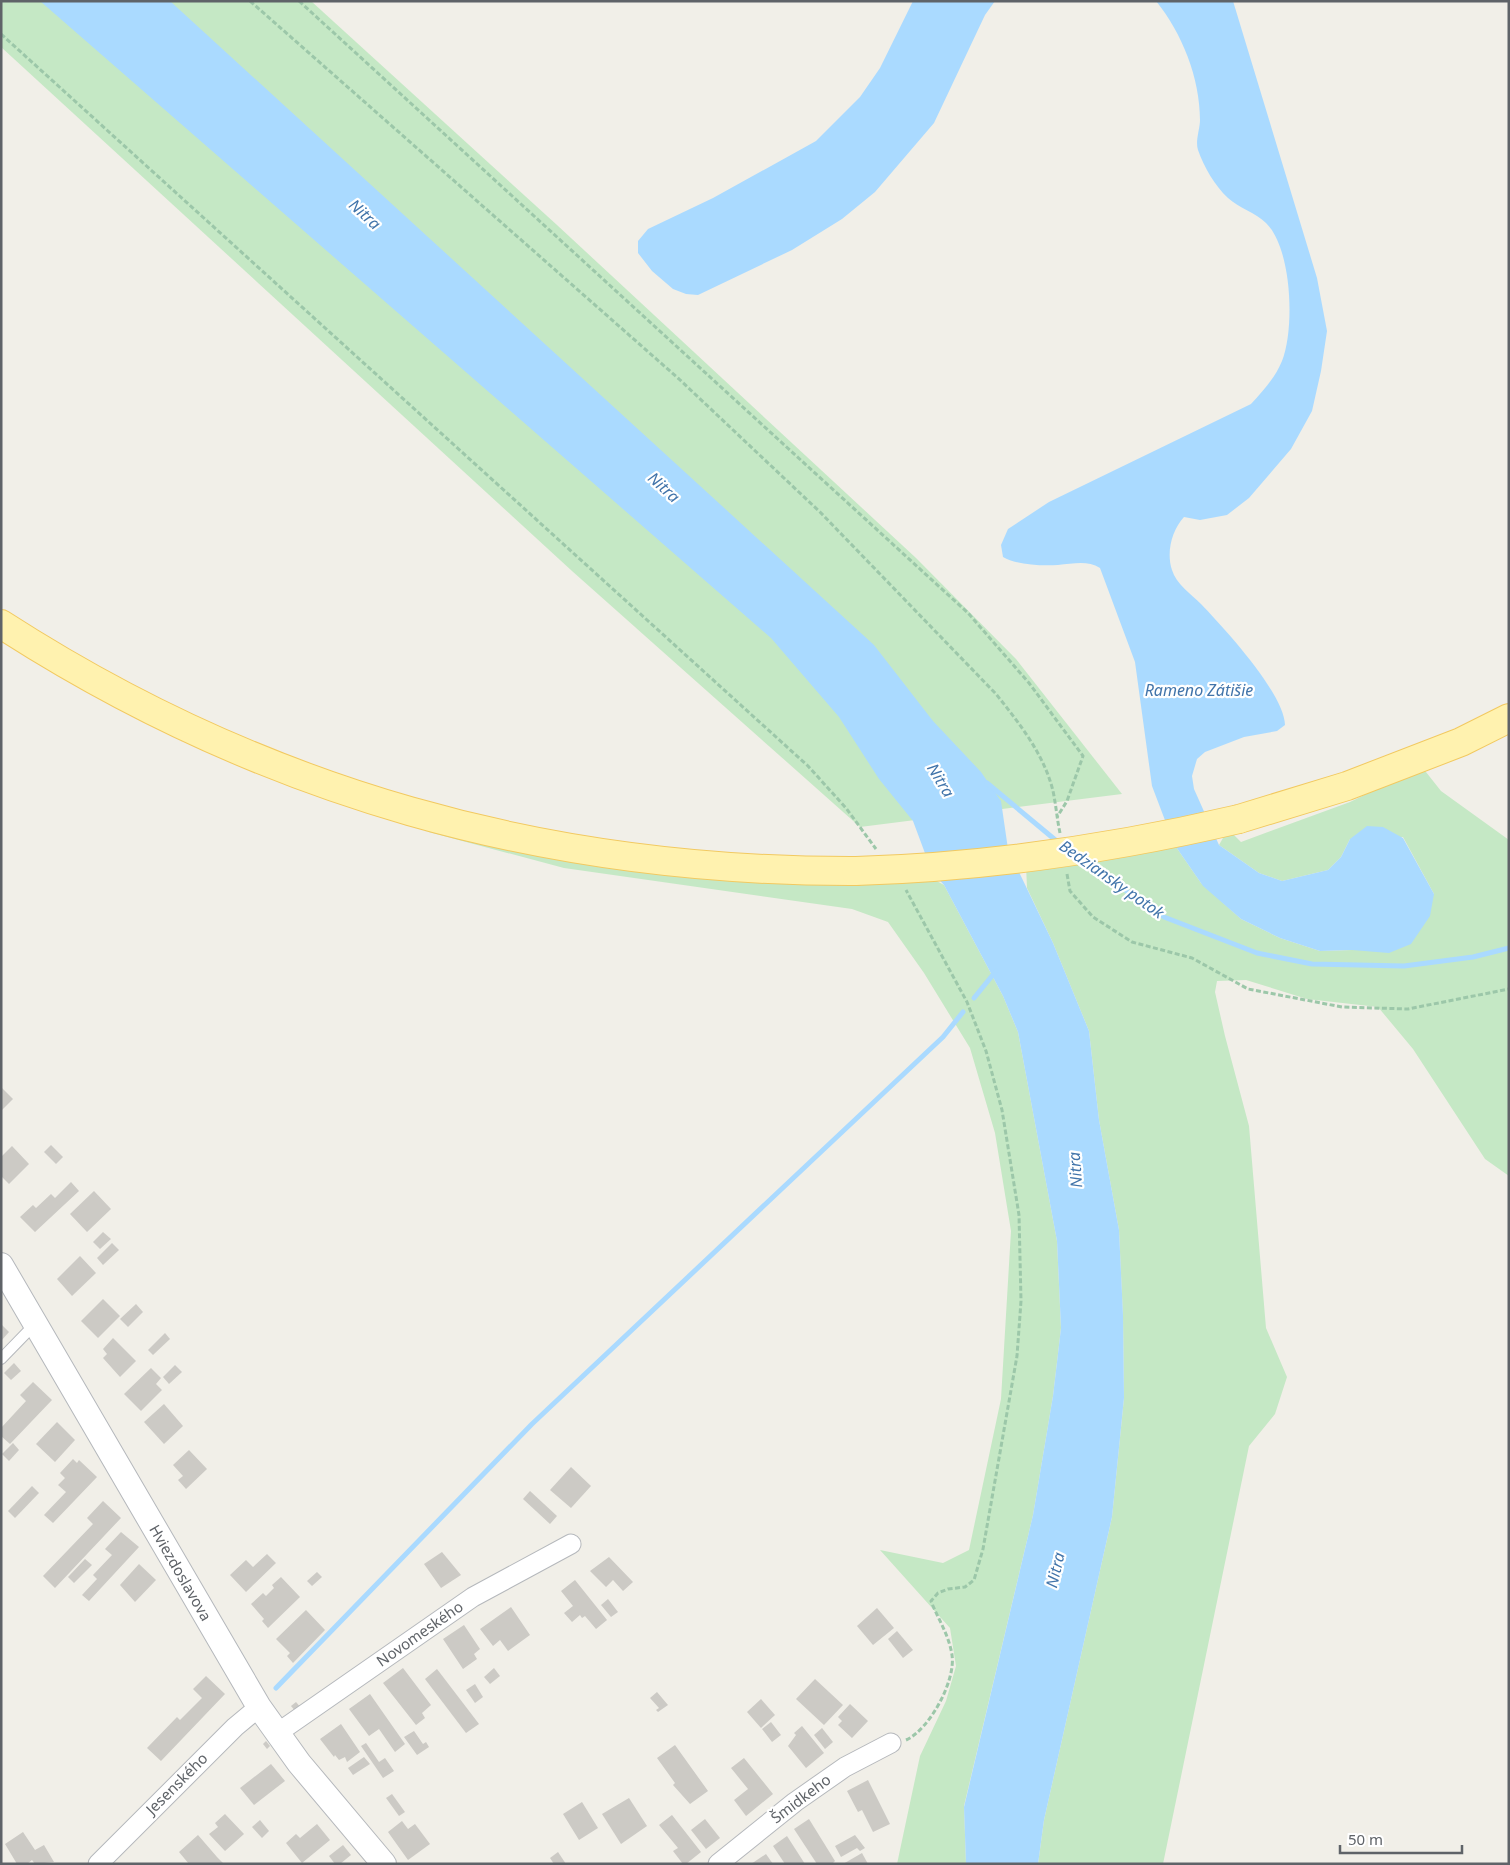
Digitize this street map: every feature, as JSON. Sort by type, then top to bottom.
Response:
[{"type":"main road","points":[[1,624],[114,692],[183,726],[296,774],[412,813],[531,841],[634,858],[774,870],[856,871],[948,867],[1043,857],[1152,838],[1239,819],[1348,786],[1461,742],[1509,718]]},
{"type":"street","name":"Hviezdoslavova","points":[[1,1265],[276,1734],[384,1864]]},
{"type":"street","name":"Novomeského","points":[[276,1734],[473,1597],[571,1544]]},
{"type":"street","name":"Jesenského","points":[[98,1864],[235,1727],[259,1707]]},
{"type":"street","name":"Šmidkeho","points":[[718,1864],[795,1802],[845,1767],[891,1743]]},
{"type":"lane","points":[[1,1359],[35,1323]]},
{"type":"path","points":[[250,1],[679,379],[820,512],[996,694],[1017,720],[1037,750],[1052,789],[1060,836]]},
{"type":"path","points":[[299,1],[968,613],[1029,682],[1083,756],[1066,801],[1057,817]]},
{"type":"path","points":[[1,34],[808,766],[846,808],[880,853]]},
{"type":"path","points":[[1066,873],[1070,892],[1093,917],[1132,942],[1192,958],[1248,989],[1342,1007],[1408,1009],[1509,990]]},
{"type":"path","points":[[891,1743],[908,1739],[924,1726],[944,1695],[953,1657],[944,1628],[931,1601],[938,1593],[948,1589],[965,1587],[974,1580],[983,1549],[1009,1410],[1017,1356],[1021,1301],[1020,1215],[1002,1110],[986,1051],[967,1002],[901,882]]},
{"type":"green space","points":[[1,1],[311,1],[557,225],[916,558],[1016,659],[1122,794],[860,827],[572,571],[1,47]]},
{"type":"green space","points":[[1422,767],[1441,791],[1509,840],[1509,1176],[1485,1159],[1413,1049],[1378,1007],[1307,999],[1246,980],[1217,981],[1215,992],[1249,1126],[1266,1328],[1287,1377],[1275,1414],[1249,1446],[1163,1864],[1038,1864],[1044,1820],[1112,1517],[1124,1398],[1119,1230],[1099,1120],[1089,1031],[1053,943],[1027,888],[1026,865],[1174,844],[1201,883],[1241,919],[1280,938],[1320,951],[1352,950],[1434,894],[1403,837],[1350,839],[1341,857],[1328,870],[1282,881],[1259,873],[1219,845],[1228,829],[1241,842],[1350,802]]},
{"type":"green space","points":[[425,831],[535,851],[924,874],[944,885],[1003,996],[1018,1032],[1057,1241],[1061,1328],[1053,1396],[1033,1515],[964,1806],[966,1864],[897,1864],[920,1756],[946,1701],[956,1666],[950,1628],[880,1550],[943,1563],[969,1550],[1001,1399],[1011,1231],[995,1133],[970,1048],[924,973],[888,922],[852,909],[564,868]]},
{"type":"water","name":"Nitra","points":[[40,1],[170,1],[874,645],[933,721],[981,772],[1001,801],[1008,849],[1053,943],[1089,1031],[1099,1120],[1119,1230],[1123,1315],[1124,1398],[1112,1517],[1044,1820],[1038,1864],[966,1864],[964,1807],[1033,1515],[1053,1396],[1061,1328],[1057,1241],[1018,1032],[1003,996],[944,885],[932,872],[913,821],[879,779],[839,717],[771,638]]},
{"type":"water","points":[[913,1],[995,1],[985,15],[934,123],[875,192],[842,219],[792,250],[698,295],[686,294],[673,289],[652,271],[638,253],[638,241],[648,229],[713,198],[816,141],[860,97],[880,68]]},
{"type":"water","name":"Rameno Zátišie","points":[[1156,1],[1233,1],[1317,278],[1327,331],[1312,411],[1291,449],[1249,498],[1227,515],[1200,520],[1184,517],[1173,535],[1170,563],[1174,575],[1251,661],[1275,696],[1285,725],[1277,731],[1244,737],[1205,752],[1197,759],[1192,776],[1194,789],[1219,845],[1259,873],[1282,881],[1328,870],[1341,857],[1350,839],[1367,826],[1383,827],[1403,838],[1434,894],[1430,916],[1411,944],[1389,953],[1352,950],[1320,951],[1280,938],[1241,919],[1203,886],[1174,844],[1152,786],[1135,662],[1100,568],[1085,563],[1029,564],[1015,562],[1003,557],[1001,545],[1008,529],[1049,502],[1251,404],[1276,373],[1286,347],[1290,310],[1289,289],[1286,269],[1275,235],[1266,223],[1237,205],[1223,193],[1203,163],[1197,146],[1200,120],[1197,88],[1193,72],[1174,27]]},
{"type":"building","points":[[1,1087],[13,1099],[1,1111]]},
{"type":"building","points":[[51,1145],[63,1157],[56,1164],[44,1152]]},
{"type":"building","points":[[12,1146],[29,1164],[9,1184],[1,1176],[1,1157]]},
{"type":"building","points":[[71,1182],[79,1191],[35,1232],[20,1217],[33,1205],[36,1208],[51,1194],[55,1198]]},
{"type":"building","points":[[94,1191],[111,1209],[87,1232],[70,1214]]},
{"type":"building","points":[[103,1232],[111,1239],[100,1249],[93,1242]]},
{"type":"building","points":[[112,1243],[119,1250],[103,1265],[97,1258]]},
{"type":"building","points":[[80,1256],[96,1273],[72,1296],[57,1279]]},
{"type":"building","points":[[103,1299],[120,1316],[98,1338],[81,1321]]},
{"type":"building","points":[[136,1304],[143,1312],[128,1327],[120,1319]]},
{"type":"building","points":[[1,1324],[9,1332],[1,1341]]},
{"type":"building","points":[[165,1333],[170,1339],[153,1355],[148,1350]]},
{"type":"building","points":[[113,1338],[136,1361],[120,1377],[103,1358],[107,1354],[103,1349]]},
{"type":"building","points":[[14,1363],[21,1371],[11,1380],[4,1373]]},
{"type":"building","points":[[175,1365],[182,1372],[169,1384],[163,1377]]},
{"type":"building","points":[[151,1368],[161,1378],[156,1384],[162,1390],[141,1411],[124,1394]]},
{"type":"building","points":[[33,1382],[52,1400],[10,1444],[1,1436],[1,1428],[26,1401],[20,1395]]},
{"type":"building","points":[[164,1404],[183,1426],[164,1444],[144,1422]]},
{"type":"building","points":[[57,1422],[75,1440],[55,1462],[36,1444]]},
{"type":"building","points":[[13,1443],[19,1450],[9,1461],[2,1454]]},
{"type":"building","points":[[189,1450],[207,1469],[186,1489],[178,1480],[183,1476],[173,1465]]},
{"type":"building","points":[[73,1459],[77,1463],[79,1460],[97,1477],[53,1523],[44,1515],[66,1492],[58,1485],[65,1478],[60,1473]]},
{"type":"building","points":[[571,1467],[591,1486],[571,1508],[550,1490]]},
{"type":"building","points":[[32,1486],[39,1493],[15,1518],[8,1511]]},
{"type":"building","points":[[530,1491],[557,1516],[550,1524],[523,1499]]},
{"type":"building","points":[[103,1501],[121,1518],[55,1588],[43,1576],[93,1524],[87,1518]]},
{"type":"building","points":[[121,1532],[139,1547],[89,1601],[82,1595],[97,1579],[93,1575],[112,1555],[105,1549]]},
{"type":"building","points":[[442,1552],[461,1575],[441,1588],[424,1564]]},
{"type":"building","points":[[267,1554],[276,1563],[246,1592],[230,1575],[246,1560],[253,1567]]},
{"type":"building","points":[[609,1557],[633,1582],[623,1591],[613,1580],[606,1587],[590,1571]]},
{"type":"building","points":[[85,1559],[92,1565],[74,1583],[68,1577]]},
{"type":"building","points":[[139,1564],[156,1580],[135,1602],[120,1585]]},
{"type":"building","points":[[317,1572],[322,1577],[312,1586],[307,1581]]},
{"type":"building","points":[[281,1577],[300,1597],[268,1628],[262,1621],[264,1619],[251,1604],[263,1593],[266,1596],[274,1588],[272,1585]]},
{"type":"building","points":[[575,1580],[607,1620],[596,1629],[585,1616],[582,1618],[580,1615],[572,1622],[564,1613],[573,1606],[561,1591]]},
{"type":"building","points":[[608,1599],[618,1612],[611,1617],[601,1605]]},
{"type":"building","points":[[511,1607],[530,1635],[508,1651],[500,1640],[493,1646],[480,1629]]},
{"type":"building","points":[[877,1608],[894,1628],[873,1645],[857,1626]]},
{"type":"building","points":[[306,1610],[325,1630],[293,1663],[287,1656],[290,1653],[276,1639]]},
{"type":"building","points":[[464,1625],[480,1649],[474,1654],[477,1659],[463,1669],[443,1639]]},
{"type":"building","points":[[897,1631],[913,1650],[903,1658],[888,1639]]},
{"type":"building","points":[[403,1668],[431,1705],[422,1713],[425,1718],[416,1725],[383,1683]]},
{"type":"building","points":[[494,1668],[500,1676],[490,1684],[484,1677]]},
{"type":"building","points":[[437,1669],[479,1724],[466,1733],[425,1679]]},
{"type":"building","points":[[206,1676],[225,1694],[161,1761],[147,1748],[177,1717],[180,1720],[202,1698],[193,1689]]},
{"type":"building","points":[[815,1679],[843,1705],[824,1725],[796,1699]]},
{"type":"building","points":[[475,1684],[483,1697],[475,1703],[466,1690]]},
{"type":"building","points":[[657,1692],[668,1705],[658,1712],[656,1710],[659,1708],[650,1698]]},
{"type":"building","points":[[370,1694],[405,1744],[395,1752],[379,1729],[369,1736],[349,1709]]},
{"type":"building","points":[[761,1699],[775,1715],[761,1728],[747,1712]]},
{"type":"building","points":[[296,1702],[301,1708],[296,1712],[291,1706]]},
{"type":"building","points":[[850,1704],[868,1721],[852,1738],[838,1725],[842,1721],[838,1717]]},
{"type":"building","points":[[771,1722],[781,1735],[772,1742],[762,1729]]},
{"type":"building","points":[[341,1724],[360,1752],[347,1762],[345,1757],[339,1760],[335,1755],[334,1757],[320,1739]]},
{"type":"building","points":[[802,1726],[824,1753],[806,1768],[788,1746],[796,1735],[794,1733]]},
{"type":"building","points":[[822,1728],[833,1742],[825,1749],[814,1735]]},
{"type":"building","points":[[414,1731],[423,1744],[426,1742],[429,1747],[417,1755],[404,1737]]},
{"type":"building","points":[[266,1741],[270,1746],[267,1749],[263,1744]]},
{"type":"building","points":[[366,1743],[379,1762],[385,1758],[394,1771],[383,1778],[361,1746]]},
{"type":"building","points":[[675,1745],[708,1791],[690,1804],[673,1785],[675,1783],[657,1758]]},
{"type":"building","points":[[364,1757],[370,1764],[353,1775],[348,1768]]},
{"type":"building","points":[[744,1758],[773,1794],[746,1816],[734,1800],[748,1789],[731,1768]]},
{"type":"building","points":[[271,1764],[285,1781],[254,1805],[240,1788]]},
{"type":"building","points":[[868,1780],[890,1824],[873,1832],[862,1810],[858,1812],[847,1791]]},
{"type":"building","points":[[392,1794],[405,1812],[399,1816],[386,1798]]},
{"type":"building","points":[[629,1798],[647,1826],[621,1844],[602,1814]]},
{"type":"building","points":[[582,1802],[598,1828],[579,1840],[563,1814]]},
{"type":"building","points":[[225,1814],[244,1834],[225,1851],[209,1834],[218,1827],[215,1823]]},
{"type":"building","points":[[672,1815],[701,1852],[686,1864],[683,1864],[673,1851],[678,1848],[659,1825]]},
{"type":"building","points":[[705,1819],[720,1838],[706,1849],[691,1830]]},
{"type":"building","points":[[809,1819],[835,1861],[832,1864],[817,1864],[794,1829]]},
{"type":"building","points":[[260,1820],[269,1831],[262,1838],[252,1827]]},
{"type":"building","points":[[402,1821],[408,1829],[415,1824],[430,1844],[408,1860],[388,1832]]},
{"type":"building","points":[[317,1824],[330,1840],[302,1863],[286,1843],[296,1834],[300,1838]]},
{"type":"building","points":[[23,1832],[35,1850],[44,1845],[54,1862],[35,1864],[32,1860],[27,1864],[17,1864],[5,1844]]},
{"type":"building","points":[[198,1835],[224,1864],[189,1864],[179,1852]]},
{"type":"building","points":[[855,1835],[865,1848],[860,1851],[857,1848],[841,1857],[835,1846]]},
{"type":"building","points":[[787,1836],[805,1864],[785,1864],[773,1846]]},
{"type":"building","points":[[343,1845],[351,1855],[340,1864],[335,1864],[329,1856]]},
{"type":"building","points":[[558,1852],[566,1864],[554,1864],[550,1858]]},
{"type":"building","points":[[862,1853],[868,1864],[843,1864]]},
{"type":"building","points":[[766,1854],[773,1864],[751,1864]]},
{"type":"waterway","name":"Bedziansky potok","points":[[987,783],[1059,843]]},
{"type":"waterway","name":"Bedziansky potok","points":[[1082,860],[1164,917],[1257,953],[1312,964],[1404,966],[1473,957],[1509,948]]},
{"type":"waterway","points":[[974,998],[996,971]]},
{"type":"waterway","points":[[276,1688],[532,1424],[943,1037],[963,1012]]}]
